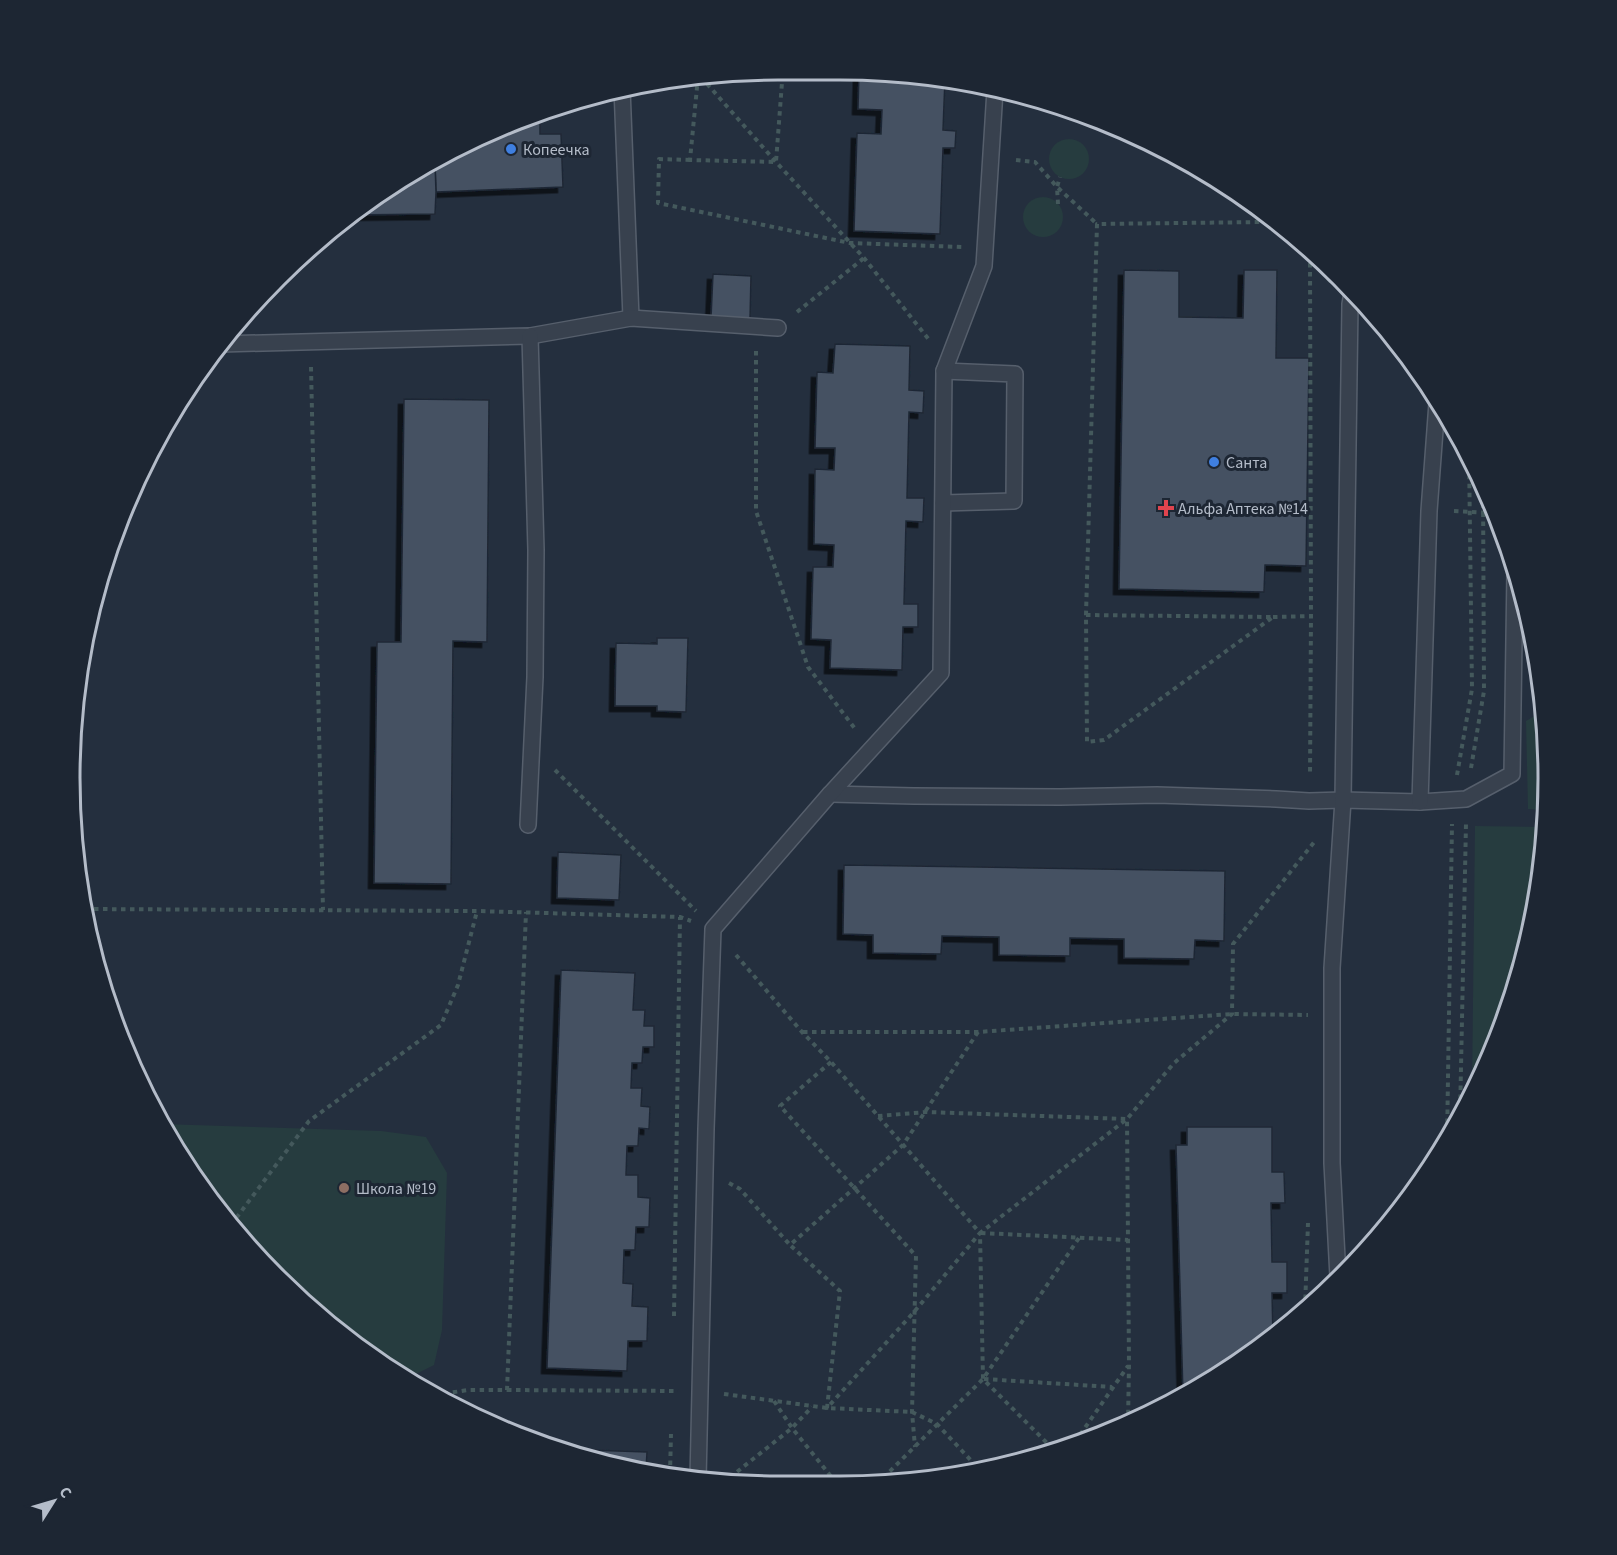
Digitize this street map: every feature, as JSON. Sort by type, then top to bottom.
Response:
[{"type":"lane","points":[[622,97],[631,318]]},
{"type":"lane","points":[[698,1471],[713,929],[830,794],[941,673],[944,371],[984,266],[995,97]]},
{"type":"lane","points":[[1337,1266],[1332,1163],[1332,968],[1343,800],[1350,302]]},
{"type":"lane","points":[[231,344],[530,336],[631,318],[778,328]]},
{"type":"lane","points":[[528,825],[535,677],[536,550],[530,336]]},
{"type":"lane","points":[[943,503],[1014,501],[1016,374],[944,371]]},
{"type":"lane","points":[[1420,801],[1429,511],[1436,416]]},
{"type":"lane","points":[[830,794],[1048,797],[1157,795],[1309,801],[1466,799],[1512,774],[1521,630]]},
{"type":"path","points":[[776,162],[782,80]]},
{"type":"path","points":[[705,83],[864,258],[933,344],[937,333]]},
{"type":"path","points":[[690,160],[698,84]]},
{"type":"path","points":[[991,157],[1035,162],[1057,187],[1097,224],[1261,222]]},
{"type":"path","points":[[776,162],[659,159],[658,203],[850,243],[972,248]]},
{"type":"path","points":[[1058,204],[1057,187],[1060,177]]},
{"type":"path","points":[[1097,224],[1086,615],[1087,742],[1104,740],[1273,617]]},
{"type":"path","points":[[778,328],[864,258]]},
{"type":"path","points":[[1310,262],[1310,748]]},
{"type":"path","points":[[756,327],[756,511],[808,667],[871,750]]},
{"type":"path","points":[[311,342],[323,910]]},
{"type":"path","points":[[1429,511],[1485,513]]},
{"type":"path","points":[[1086,615],[1311,616]]},
{"type":"path","points":[[532,746],[713,929],[980,1233],[983,1378],[1047,1443]]},
{"type":"path","points":[[827,1408],[914,1312],[980,1233],[1127,1119],[1174,1063],[1232,1014],[1233,944],[1316,840]]},
{"type":"path","points":[[92,909],[525,912],[680,917],[713,929]]},
{"type":"path","points":[[237,1218],[309,1121],[441,1025],[458,985],[477,911]]},
{"type":"path","points":[[507,1389],[525,912]]},
{"type":"path","points":[[674,1320],[680,917]]},
{"type":"path","points":[[802,1032],[978,1032],[1232,1014],[1315,1015]]},
{"type":"path","points":[[790,1245],[903,1145],[978,1032]]},
{"type":"path","points":[[831,1062],[780,1106],[916,1256],[912,1412],[915,1447]]},
{"type":"path","points":[[878,1116],[926,1112],[1127,1119]]},
{"type":"path","points":[[1127,1119],[1128,1413]]},
{"type":"path","points":[[705,1169],[740,1189],[790,1245],[840,1291],[827,1408]]},
{"type":"path","points":[[980,1233],[1128,1240]]},
{"type":"path","points":[[887,1474],[983,1378],[1079,1238]]},
{"type":"path","points":[[1083,1431],[1129,1364]]},
{"type":"path","points":[[983,1378],[1112,1387]]},
{"type":"path","points":[[448,1393],[507,1389],[699,1391],[827,1408],[912,1412],[937,1424],[973,1463]]},
{"type":"path","points":[[773,1401],[831,1476]]},
{"type":"path","points":[[734,1474],[792,1428],[813,1406]]},
{"type":"path","points":[[670,1467],[672,1427]]},
{"type":"green space","points":[[1069,139],[1083,145],[1089,159],[1083,173],[1069,179],[1055,173],[1049,159],[1055,145]]},
{"type":"green space","points":[[1043,197],[1057,203],[1063,217],[1057,231],[1043,237],[1029,231],[1023,217],[1029,203]]},
{"type":"green space","points":[[1535,716],[1538,778],[1537,810],[1528,809],[1526,721]]},
{"type":"green space","points":[[1475,826],[1536,827],[1532,869],[1514,958],[1500,1002],[1472,1072]]},
{"type":"green space","points":[[172,1124],[381,1131],[426,1137],[447,1173],[442,1330],[434,1365],[416,1374],[353,1331],[317,1302],[253,1238],[197,1165]]},
{"type":"building","points":[[859,80],[945,87],[943,130],[956,131],[955,148],[943,148],[940,234],[854,231],[857,133],[881,134],[882,110],[858,109]]},
{"type":"building","name":"Копеечка","points":[[540,122],[540,134],[561,134],[563,187],[436,192],[435,169],[469,151]]},
{"type":"building","points":[[435,169],[435,214],[366,215]]},
{"type":"building","name":"Санта","points":[[1124,270],[1179,271],[1179,317],[1243,318],[1244,270],[1277,270],[1276,358],[1309,358],[1306,566],[1265,565],[1264,592],[1119,589]]},
{"type":"building","points":[[713,274],[751,276],[750,319],[711,318]]},
{"type":"building","points":[[835,344],[910,346],[909,390],[924,391],[923,413],[909,412],[907,498],[924,498],[923,522],[906,521],[904,604],[918,604],[918,627],[903,627],[902,670],[830,668],[831,640],[811,639],[813,567],[833,567],[834,545],[814,544],[815,469],[834,470],[835,448],[815,448],[817,372],[833,373]]},
{"type":"building","points":[[404,399],[489,400],[487,642],[453,641],[451,884],[374,883],[377,642],[401,642]]},
{"type":"building","points":[[657,638],[688,638],[686,712],[657,711],[657,706],[615,706],[616,643],[657,644]]},
{"type":"building","points":[[558,852],[621,855],[619,900],[557,898]]},
{"type":"building","points":[[844,865],[1225,871],[1224,941],[1195,940],[1194,959],[1124,958],[1124,939],[1070,938],[1070,956],[999,955],[999,937],[942,936],[941,954],[873,953],[873,935],[843,934]]},
{"type":"building","points":[[561,970],[635,973],[633,1010],[645,1010],[644,1026],[654,1026],[654,1047],[643,1047],[642,1063],[632,1063],[631,1088],[642,1088],[641,1106],[650,1107],[649,1129],[639,1128],[638,1146],[627,1146],[626,1175],[638,1175],[638,1197],[650,1198],[649,1227],[636,1227],[635,1250],[624,1250],[623,1283],[633,1284],[632,1306],[648,1307],[647,1341],[628,1341],[627,1371],[547,1368]]},
{"type":"building","points":[[1187,1127],[1272,1127],[1272,1172],[1284,1172],[1285,1203],[1271,1203],[1272,1262],[1287,1262],[1287,1293],[1272,1293],[1273,1324],[1227,1358],[1183,1385],[1176,1145],[1187,1145]]},
{"type":"building","points":[[591,1450],[647,1452],[646,1463]]},
{"type":"place","name":"Копеечка","points":[[511,149]]},
{"type":"place","name":"Санта","points":[[1214,462]]},
{"type":"place","name":"Альфа Аптека №14","points":[[1166,508]]},
{"type":"place","name":"Школа №19","points":[[344,1188]]}]
